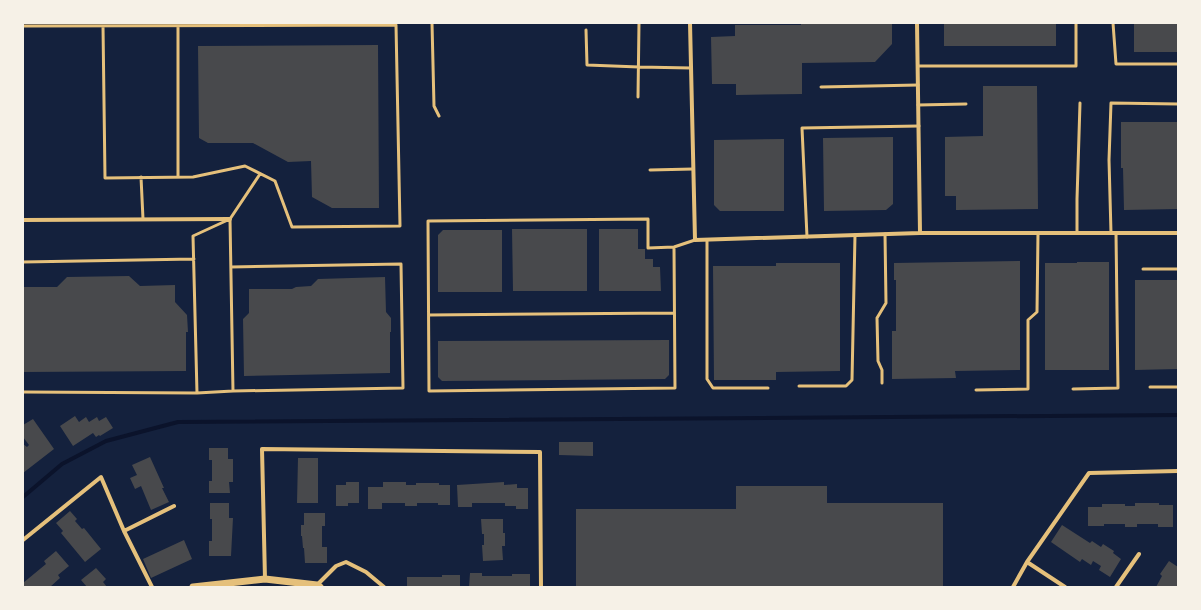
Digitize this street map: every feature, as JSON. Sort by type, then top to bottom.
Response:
[{"type":"street","points":[[690,23],[695,240],[920,233],[1178,233]]},
{"type":"street","points":[[917,23],[920,233]]},
{"type":"street","points":[[23,220],[230,218]]},
{"type":"street","points":[[264,579],[262,449],[540,452],[541,587]]},
{"type":"street","points":[[1012,587],[1088,472],[1178,471]]},
{"type":"street","points":[[23,540],[101,476],[124,531],[152,587]]},
{"type":"street","points":[[124,531],[174,506]]},
{"type":"street","points":[[1116,587],[1139,554]]},
{"type":"street","points":[[193,587],[264,579],[318,586],[336,566],[346,562],[366,572],[384,587]]},
{"type":"street","points":[[1028,562],[1065,587]]},
{"type":"lane","points":[[432,23],[434,106],[439,116]]},
{"type":"lane","points":[[638,97],[639,23]]},
{"type":"lane","points":[[918,66],[1076,66],[1076,23]]},
{"type":"lane","points":[[1113,23],[1116,64],[1178,64]]},
{"type":"lane","points":[[23,26],[396,25],[400,226],[292,227],[275,181],[245,166],[193,177],[104,178],[103,26]]},
{"type":"lane","points":[[178,26],[178,177]]},
{"type":"lane","points":[[586,30],[587,65],[639,68],[691,68]]},
{"type":"lane","points":[[821,87],[918,85]]},
{"type":"lane","points":[[1077,233],[1080,103]]},
{"type":"lane","points":[[1111,233],[1109,160],[1111,103],[1178,104]]},
{"type":"lane","points":[[918,105],[966,104]]},
{"type":"lane","points":[[807,237],[802,128],[919,126]]},
{"type":"lane","points":[[650,170],[693,169]]},
{"type":"lane","points":[[197,393],[194,236],[230,218],[260,174]]},
{"type":"lane","points":[[141,177],[143,219]]},
{"type":"lane","points":[[230,218],[233,391]]},
{"type":"lane","points":[[674,247],[675,388],[429,391],[428,221],[648,219],[648,248],[674,247],[695,240]]},
{"type":"lane","points":[[976,390],[1028,389],[1028,320],[1037,312],[1038,233]]},
{"type":"lane","points":[[1073,389],[1118,388],[1116,233]]},
{"type":"lane","points":[[882,383],[882,370],[878,361],[877,318],[886,303],[885,234]]},
{"type":"lane","points":[[799,386],[846,386],[852,380],[855,235]]},
{"type":"lane","points":[[707,240],[707,379],[713,388],[768,388]]},
{"type":"lane","points":[[23,262],[194,259]]},
{"type":"lane","points":[[23,392],[197,393],[403,388],[401,264],[231,266]]},
{"type":"lane","points":[[1143,269],[1178,269]]},
{"type":"lane","points":[[429,315],[674,313]]},
{"type":"lane","points":[[1150,387],[1178,386]]},
{"type":"building","points":[[801,23],[892,23],[892,44],[875,62],[802,63],[802,94],[736,95],[736,84],[712,84],[711,37],[735,36],[735,25],[801,25]]},
{"type":"building","points":[[944,23],[1056,23],[1056,46],[944,46]]},
{"type":"building","points":[[1134,23],[1178,23],[1178,52],[1134,52]]},
{"type":"building","points":[[378,45],[379,208],[332,208],[312,197],[311,161],[288,162],[253,143],[208,143],[199,138],[198,46]]},
{"type":"building","points":[[983,86],[1037,86],[1038,209],[956,210],[956,196],[945,196],[945,137],[983,136]]},
{"type":"building","points":[[1121,122],[1178,122],[1178,209],[1124,210],[1123,168],[1121,168]]},
{"type":"building","points":[[893,137],[893,204],[886,210],[824,211],[823,138]]},
{"type":"building","points":[[784,139],[784,211],[720,211],[714,205],[714,140]]},
{"type":"building","points":[[512,229],[587,229],[587,291],[513,291]]},
{"type":"building","points":[[599,229],[638,229],[638,249],[645,249],[645,259],[653,259],[653,267],[660,267],[661,291],[599,291]]},
{"type":"building","points":[[443,230],[502,230],[502,292],[438,292],[438,235]]},
{"type":"building","points":[[1020,261],[1020,370],[955,371],[956,378],[892,379],[892,331],[896,331],[896,280],[894,280],[894,263]]},
{"type":"building","points":[[1109,262],[1109,370],[1045,370],[1045,263]]},
{"type":"building","points":[[776,263],[840,263],[840,371],[776,372],[776,380],[714,380],[713,266],[776,266]]},
{"type":"building","points":[[129,276],[140,286],[175,285],[175,302],[187,315],[188,332],[186,332],[186,371],[23,372],[23,287],[57,287],[67,277]]},
{"type":"building","points":[[385,277],[386,312],[391,318],[390,373],[244,376],[243,319],[249,313],[249,289],[292,289],[296,287],[311,286],[318,279]]},
{"type":"building","points":[[1135,280],[1178,280],[1178,369],[1135,370]]},
{"type":"building","points":[[669,340],[669,375],[665,379],[442,381],[438,377],[438,341]]},
{"type":"building","points":[[75,416],[79,422],[86,417],[89,422],[97,417],[99,421],[106,417],[113,428],[96,437],[93,433],[73,446],[60,426]]},
{"type":"building","points":[[33,419],[54,449],[23,473],[23,444],[27,447],[29,445],[23,437],[23,425]]},
{"type":"building","points":[[559,442],[593,442],[593,456],[559,455]]},
{"type":"building","points":[[209,448],[228,448],[228,459],[233,459],[233,482],[229,482],[230,493],[209,493],[209,481],[212,481],[212,460],[209,460]]},
{"type":"building","points":[[150,457],[169,502],[151,510],[141,486],[135,489],[130,478],[137,475],[132,465]]},
{"type":"building","points":[[298,458],[318,458],[318,503],[297,503]]},
{"type":"building","points":[[346,482],[359,482],[359,503],[348,503],[348,506],[336,506],[336,485],[346,485]]},
{"type":"building","points":[[383,482],[406,482],[406,485],[416,485],[416,483],[439,483],[439,485],[450,485],[450,505],[438,505],[438,503],[417,503],[417,506],[405,506],[405,503],[382,503],[382,509],[368,509],[368,487],[383,487]]},
{"type":"building","points":[[504,482],[504,485],[517,484],[517,488],[528,488],[528,509],[516,509],[516,506],[505,506],[505,503],[472,503],[472,507],[458,507],[457,485]]},
{"type":"building","points":[[736,486],[827,486],[827,503],[943,503],[943,587],[576,587],[576,509],[736,509]]},
{"type":"building","points":[[210,503],[229,503],[229,518],[233,518],[231,556],[209,556],[209,541],[212,541]]},
{"type":"building","points":[[1135,503],[1159,503],[1159,505],[1173,505],[1173,527],[1158,527],[1158,524],[1137,524],[1137,527],[1125,527],[1125,524],[1088,526],[1088,507],[1102,507],[1102,504],[1125,504],[1125,506],[1135,506]]},
{"type":"building","points":[[70,511],[77,519],[75,521],[82,529],[84,528],[101,549],[85,562],[61,533],[63,531],[56,523]]},
{"type":"building","points":[[304,513],[325,513],[325,526],[322,526],[322,547],[327,547],[327,563],[305,563],[304,548],[301,536],[301,525],[304,525]]},
{"type":"building","points":[[481,519],[503,519],[505,546],[502,546],[503,560],[483,561],[482,545],[484,545],[484,534],[482,534]]},
{"type":"building","points":[[1062,525],[1090,543],[1092,541],[1101,547],[1103,544],[1114,551],[1113,553],[1121,559],[1110,577],[1099,570],[1101,566],[1093,561],[1091,565],[1082,559],[1080,562],[1051,542]]},
{"type":"building","points":[[184,540],[192,559],[151,578],[143,559]]},
{"type":"building","points":[[56,551],[69,566],[58,575],[60,578],[50,587],[23,587],[23,583],[46,564],[44,561]]},
{"type":"building","points":[[1169,561],[1178,567],[1178,587],[1156,587],[1162,576],[1160,574]]},
{"type":"building","points":[[96,568],[106,579],[103,582],[107,587],[87,587],[81,580]]},
{"type":"building","points":[[470,573],[482,573],[482,576],[512,576],[512,574],[530,574],[530,587],[469,587]]},
{"type":"building","points":[[442,575],[460,575],[460,587],[407,587],[407,577],[442,577]]},
{"type":"waterway","points":[[23,497],[62,464],[106,441],[178,422],[1178,415]]}]
